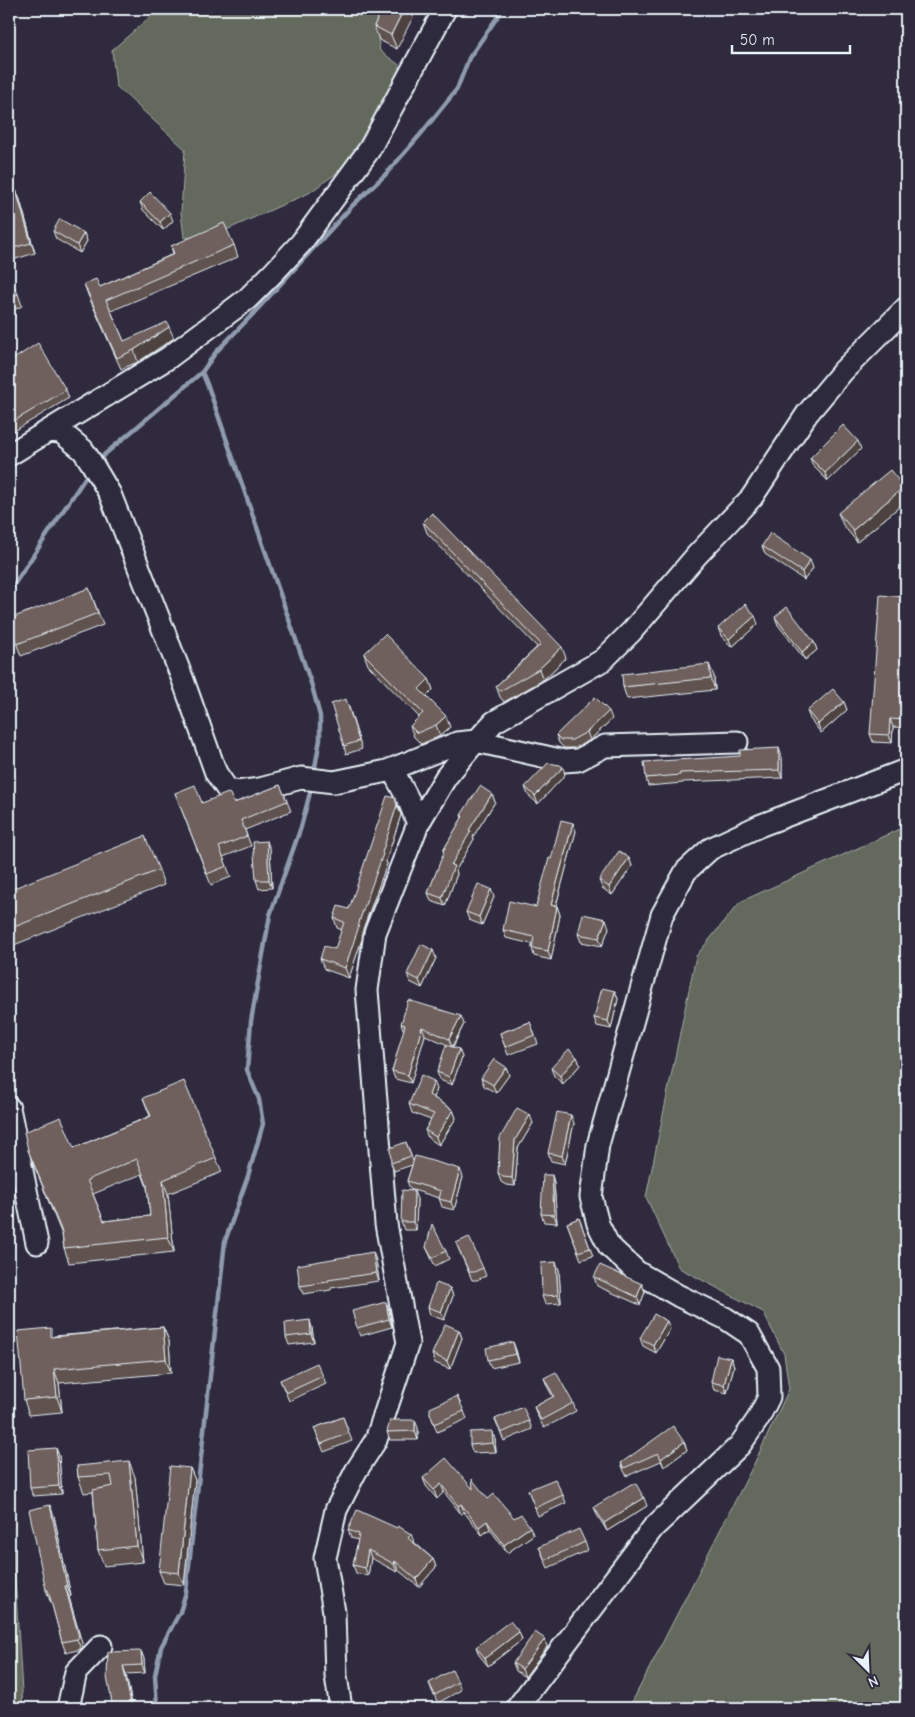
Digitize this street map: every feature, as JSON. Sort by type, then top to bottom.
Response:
[{"type":"street","points":[[9,454],[168,358],[247,299],[274,272],[301,243],[369,150],[445,9]]},
{"type":"street","points":[[341,1708],[336,1676],[334,1612],[325,1558],[336,1510],[356,1471],[376,1440],[408,1343],[386,1224],[367,990],[375,933],[418,824],[446,778],[494,722],[603,660],[632,631],[698,555],[752,498],[807,414],[842,371],[906,308]]},
{"type":"street","points":[[48,431],[61,432],[83,450],[110,494],[183,680],[216,773],[227,789],[237,792],[260,789],[302,778],[334,782],[392,769],[457,743],[476,741],[564,761],[578,760],[604,746],[737,742]]},
{"type":"street","points":[[392,769],[409,801],[418,824]]},
{"type":"street","points":[[517,1708],[653,1528],[740,1445],[769,1397],[768,1368],[749,1334],[725,1318],[679,1296],[637,1272],[609,1246],[598,1224],[591,1198],[598,1145],[662,916],[686,871],[710,849],[759,826],[906,770]]},
{"type":"street","points":[[9,1108],[37,1243]]},
{"type":"street","points":[[68,1708],[76,1672],[101,1646]]},
{"type":"green space","points":[[159,9],[380,9],[376,24],[380,51],[402,67],[386,105],[341,170],[309,193],[215,235],[184,238],[181,212],[185,149],[116,86],[112,50]]},
{"type":"green space","points":[[906,826],[906,1708],[629,1708],[753,1466],[789,1389],[784,1354],[763,1312],[679,1268],[646,1197],[696,956],[740,902]]},
{"type":"green space","points":[[9,1511],[11,1512],[23,1708],[9,1708]]},
{"type":"building","points":[[382,9],[404,9],[391,35],[374,26]]},
{"type":"building","points":[[16,190],[31,243],[9,249],[9,192]]},
{"type":"building","points":[[150,192],[170,213],[160,222],[140,202]]},
{"type":"building","points":[[60,219],[84,233],[77,245],[53,231]]},
{"type":"building","points":[[224,223],[234,245],[106,300],[124,341],[167,322],[169,327],[134,350],[117,358],[84,284],[96,279],[100,287],[174,254],[171,246]]},
{"type":"building","points":[[13,283],[18,294],[9,298],[9,285]]},
{"type":"building","points":[[38,343],[66,390],[9,424],[9,362]]},
{"type":"building","points":[[843,425],[858,441],[825,473],[810,458]]},
{"type":"building","points":[[890,470],[904,487],[853,530],[838,513]]},
{"type":"building","points":[[432,513],[562,647],[539,669],[500,691],[496,686],[541,644],[423,522]]},
{"type":"building","points":[[770,533],[810,560],[802,572],[762,546]]},
{"type":"building","points":[[89,588],[98,613],[17,644],[9,619]]},
{"type":"building","points":[[880,595],[906,597],[906,720],[890,719],[889,735],[870,734]]},
{"type":"building","points":[[745,604],[755,616],[729,639],[718,628]]},
{"type":"building","points":[[787,607],[814,642],[802,652],[775,617]]},
{"type":"building","points":[[385,634],[429,679],[419,689],[446,716],[436,725],[417,733],[410,726],[423,713],[364,654]]},
{"type":"building","points":[[709,664],[711,678],[623,687],[622,674]]},
{"type":"building","points":[[833,689],[844,702],[818,724],[807,711]]},
{"type":"building","points":[[595,697],[609,711],[587,732],[572,740],[561,740],[556,735]]},
{"type":"building","points":[[346,699],[359,741],[344,746],[331,704]]},
{"type":"building","points":[[779,748],[779,770],[680,773],[680,775],[646,778],[644,762],[740,756],[740,750]]},
{"type":"building","points":[[548,763],[563,767],[535,796],[525,787]]},
{"type":"building","points":[[195,785],[202,803],[228,793],[234,803],[280,785],[287,801],[241,820],[247,836],[219,847],[227,866],[207,874],[175,793]]},
{"type":"building","points":[[480,786],[492,794],[469,830],[471,831],[451,865],[454,866],[442,898],[428,893],[443,851],[463,816],[461,815]]},
{"type":"building","points":[[387,796],[395,798],[397,805],[383,854],[345,968],[320,959],[324,946],[335,949],[344,922],[334,918],[338,906],[349,909]]},
{"type":"building","points":[[561,820],[573,823],[551,905],[557,906],[548,951],[532,948],[534,937],[503,930],[509,901],[536,907]]},
{"type":"building","points":[[145,836],[159,870],[9,929],[9,890]]},
{"type":"building","points":[[267,841],[269,880],[256,880],[253,842]]},
{"type":"building","points":[[619,851],[629,858],[609,887],[599,880]]},
{"type":"building","points":[[478,884],[491,889],[479,917],[466,912]]},
{"type":"building","points":[[583,914],[606,919],[599,938],[578,934]]},
{"type":"building","points":[[421,944],[433,950],[419,980],[407,974]]},
{"type":"building","points":[[602,988],[615,991],[608,1021],[594,1018]]},
{"type":"building","points":[[408,1000],[461,1016],[449,1039],[422,1027],[408,1075],[392,1071],[405,1025],[401,1024]]},
{"type":"building","points":[[530,1022],[535,1035],[505,1047],[500,1033]]},
{"type":"building","points":[[446,1045],[459,1049],[449,1077],[437,1072]]},
{"type":"building","points":[[569,1049],[577,1057],[560,1076],[551,1068]]},
{"type":"building","points":[[494,1059],[506,1067],[493,1085],[481,1078]]},
{"type":"building","points":[[421,1075],[434,1081],[429,1095],[453,1110],[436,1137],[425,1130],[434,1114],[409,1104]]},
{"type":"building","points":[[184,1081],[216,1158],[163,1180],[168,1237],[64,1248],[62,1232],[28,1150],[24,1132],[61,1117],[74,1148],[151,1116],[143,1098]],"holes":[[[137,1159],[147,1185],[150,1216],[104,1221],[87,1180]]]},
{"type":"building","points":[[517,1108],[530,1115],[515,1140],[512,1178],[503,1177],[498,1173],[500,1138]]},
{"type":"building","points":[[557,1112],[571,1115],[562,1156],[548,1153]]},
{"type":"building","points":[[406,1142],[411,1156],[391,1163],[390,1148]]},
{"type":"building","points":[[415,1156],[460,1169],[451,1202],[439,1199],[441,1191],[407,1181]]},
{"type":"building","points":[[543,1175],[552,1175],[554,1215],[541,1214]]},
{"type":"building","points":[[402,1190],[414,1191],[413,1222],[401,1222]]},
{"type":"building","points":[[579,1218],[590,1248],[578,1252],[567,1223]]},
{"type":"building","points":[[432,1224],[446,1251],[432,1258],[426,1247]]},
{"type":"building","points":[[469,1237],[483,1268],[474,1272],[469,1272],[456,1243]]},
{"type":"building","points":[[373,1252],[376,1273],[300,1286],[297,1265]]},
{"type":"building","points":[[556,1262],[558,1295],[542,1296],[541,1263]]},
{"type":"building","points":[[600,1265],[642,1284],[637,1297],[594,1277]]},
{"type":"building","points":[[436,1283],[450,1288],[441,1312],[428,1307]]},
{"type":"building","points":[[386,1302],[389,1319],[357,1328],[352,1311]]},
{"type":"building","points":[[654,1314],[667,1321],[653,1345],[640,1338]]},
{"type":"building","points":[[310,1320],[311,1334],[286,1337],[285,1323]]},
{"type":"building","points":[[445,1324],[459,1330],[447,1361],[432,1354]]},
{"type":"building","points":[[163,1327],[166,1359],[54,1369],[57,1397],[24,1400],[18,1331],[51,1328],[51,1337]]},
{"type":"building","points":[[513,1342],[516,1354],[488,1360],[486,1348]]},
{"type":"building","points":[[717,1355],[731,1358],[724,1385],[711,1382]]},
{"type":"building","points":[[317,1363],[323,1376],[286,1393],[280,1380]]},
{"type":"building","points":[[556,1372],[573,1403],[541,1420],[534,1407],[554,1396],[544,1378]]},
{"type":"building","points":[[457,1396],[464,1411],[434,1424],[430,1408]]},
{"type":"building","points":[[523,1407],[529,1421],[501,1433],[495,1419]]},
{"type":"building","points":[[343,1417],[349,1433],[321,1444],[314,1428]]},
{"type":"building","points":[[390,1420],[415,1420],[415,1431],[387,1432]]},
{"type":"building","points":[[673,1426],[684,1442],[661,1459],[658,1453],[624,1468],[621,1463]]},
{"type":"building","points":[[492,1431],[493,1443],[470,1445],[470,1432]]},
{"type":"building","points":[[56,1448],[59,1486],[30,1488],[28,1450]]},
{"type":"building","points":[[446,1458],[473,1489],[472,1479],[488,1499],[494,1494],[514,1518],[521,1514],[530,1527],[504,1545],[487,1521],[479,1527],[461,1504],[458,1506],[441,1484],[434,1490],[423,1478]]},
{"type":"building","points":[[129,1461],[137,1546],[98,1550],[93,1490],[113,1486],[111,1475],[78,1477],[77,1466]]},
{"type":"building","points":[[170,1466],[190,1468],[179,1573],[159,1571]]},
{"type":"building","points":[[555,1479],[563,1495],[535,1508],[528,1490]]},
{"type":"building","points":[[631,1484],[636,1484],[644,1498],[604,1523],[594,1507]]},
{"type":"building","points":[[50,1505],[67,1586],[65,1586],[79,1637],[62,1642],[48,1590],[46,1590],[29,1510]]},
{"type":"building","points":[[357,1510],[397,1528],[398,1526],[411,1534],[408,1538],[433,1559],[416,1579],[395,1561],[394,1564],[368,1550],[365,1568],[353,1565],[359,1534],[348,1530]]},
{"type":"building","points":[[579,1529],[585,1542],[545,1560],[539,1547]]},
{"type":"building","points":[[510,1621],[519,1632],[485,1658],[476,1647]]},
{"type":"building","points":[[535,1632],[545,1639],[522,1669],[513,1663]]},
{"type":"building","points":[[141,1651],[142,1665],[123,1666],[132,1708],[113,1708],[107,1677],[108,1652]]},
{"type":"building","points":[[452,1670],[458,1682],[435,1695],[429,1683]]},
{"type":"waterway","points":[[314,773],[320,739],[320,716],[312,686],[202,372],[216,352],[353,205],[386,174],[420,135],[457,89],[469,58],[503,9]]},
{"type":"waterway","points":[[98,460],[202,372]]},
{"type":"waterway","points":[[9,592],[89,472]]},
{"type":"waterway","points":[[157,1708],[155,1675],[161,1647],[180,1612],[186,1592],[225,1241],[248,1176],[263,1124],[259,1099],[247,1070],[251,1021],[270,915],[301,827],[312,785]]}]
